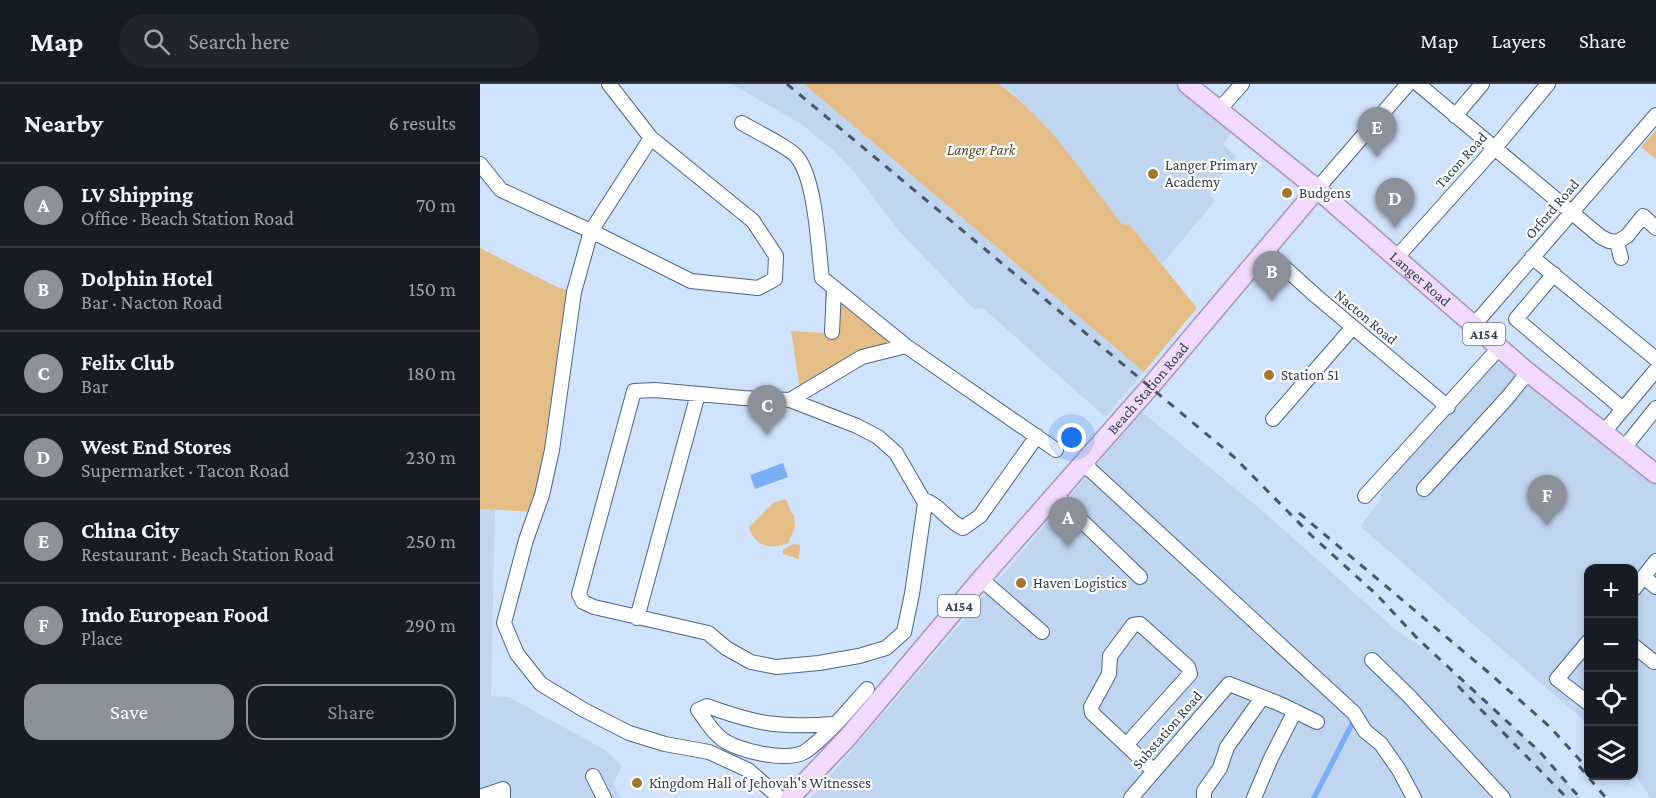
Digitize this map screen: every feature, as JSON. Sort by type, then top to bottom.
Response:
[{"type":"main road","name":"Langer Road","points":[[1187,84],[1218,111],[1257,139],[1397,256],[1499,348],[1656,474]]},
{"type":"main road","name":"Beach Station Road","points":[[790,798],[848,737],[1317,189]]},
{"type":"street","points":[[480,164],[501,190],[591,231],[691,282],[758,288],[776,279],[776,256],[753,221],[651,138],[609,84]]},
{"type":"street","points":[[1218,111],[1242,84]]},
{"type":"street","name":"Beach Station Road","points":[[1317,189],[1408,84]]},
{"type":"street","points":[[1418,84],[1601,237],[1617,242],[1627,236],[1643,216],[1656,228]]},
{"type":"street","points":[[1455,116],[1482,84]]},
{"type":"street","name":"Tacon Road","points":[[1397,256],[1494,149],[1548,84]]},
{"type":"street","name":"Orford Road","points":[[1474,325],[1656,115]]},
{"type":"street","points":[[742,123],[796,155],[806,170],[812,198],[822,278],[906,346],[1056,450]]},
{"type":"street","points":[[651,138],[591,231],[574,292],[552,450],[542,495],[526,540],[504,623],[517,654],[541,684],[629,733],[665,744],[709,752],[748,770],[780,798]]},
{"type":"street","points":[[1617,242],[1620,258]]},
{"type":"street","name":"Nacton Road","points":[[1265,250],[1448,407]]},
{"type":"street","points":[[1532,257],[1656,359]]},
{"type":"street","points":[[1554,274],[1516,319],[1623,409]]},
{"type":"street","points":[[832,332],[834,288]]},
{"type":"street","points":[[1273,419],[1353,327]]},
{"type":"street","points":[[789,400],[862,357],[906,346]]},
{"type":"street","points":[[1365,496],[1499,348]]},
{"type":"street","points":[[1603,433],[1656,370]]},
{"type":"street","points":[[1424,489],[1528,372]]},
{"type":"street","points":[[655,390],[743,399],[789,400],[857,426],[878,437],[896,453],[924,500],[912,594],[904,632],[899,638],[886,648],[859,656],[776,667],[751,662],[726,648],[708,633],[637,618],[594,607],[584,602],[579,594],[634,392],[655,390]]},
{"type":"street","points":[[637,618],[698,394]]},
{"type":"street","points":[[1624,448],[1656,408]]},
{"type":"street","points":[[924,500],[934,503],[953,524],[963,528],[980,516],[1037,436]]},
{"type":"street","points":[[1083,462],[1354,713],[1365,731],[1381,744],[1399,770],[1414,798]]},
{"type":"street","points":[[1055,495],[1140,577]]},
{"type":"street","points":[[1638,584],[1656,561]]},
{"type":"street","points":[[1644,577],[1656,587]]},
{"type":"street","points":[[981,579],[1042,632]]},
{"type":"street","points":[[1126,745],[1190,674],[1188,667],[1140,624],[1133,625],[1110,656],[1109,674],[1091,706],[1092,713],[1126,745],[1154,771]]},
{"type":"street","points":[[899,638],[918,655]]},
{"type":"street","points":[[1584,647],[1557,679],[1584,700]]},
{"type":"street","points":[[1638,649],[1654,662]]},
{"type":"street","points":[[1372,660],[1409,696],[1503,798]]},
{"type":"street","name":"Substation Road","points":[[1131,798],[1228,684],[1262,698]]},
{"type":"street","points":[[833,724],[800,727],[770,725],[744,720],[707,706],[698,710],[722,739],[744,749],[765,754],[804,753],[833,724],[867,689]]},
{"type":"street","points":[[1204,798],[1204,790],[1220,768],[1227,747],[1262,698],[1317,722]]},
{"type":"street","points":[[1254,798],[1294,711]]},
{"type":"street","points":[[593,776],[604,798]]},
{"type":"street","points":[[480,797],[503,794]]},
{"type":"shaded area","points":[[732,84],[804,84],[1144,372],[1105,417],[983,308],[974,309],[899,231],[856,174],[833,150],[801,124]]},
{"type":"shaded area","name":"Langer Primary Academy","points":[[999,84],[1176,84],[1233,131],[1223,144],[1236,157],[1208,192],[1215,201],[1162,264],[1130,225],[1122,224],[1044,124],[1013,93]]},
{"type":"shaded area","points":[[1499,348],[1656,484],[1656,798],[1651,798],[1638,780],[1638,564],[1584,564],[1584,721],[1360,526],[1381,500],[1381,494],[1389,482],[1448,407]]},
{"type":"shaded area","points":[[1142,412],[1265,513],[1396,630],[1428,651],[1467,684],[1540,752],[1580,798],[811,798]]},
{"type":"shaded area","points":[[480,509],[495,509],[491,696],[509,697],[605,750],[622,766],[613,784],[621,798],[480,798]]},
{"type":"green space","name":"Langer Park","points":[[804,84],[999,84],[1017,98],[1050,131],[1122,224],[1130,225],[1197,308],[1144,372]]},
{"type":"green space","points":[[1656,130],[1656,159],[1641,147]]},
{"type":"green space","points":[[480,248],[557,287],[574,292],[536,512],[480,509]]},
{"type":"green space","points":[[825,289],[890,339],[888,345],[801,389],[791,331],[825,333]]},
{"type":"green space","points":[[786,499],[794,515],[795,527],[788,543],[769,546],[759,543],[749,527],[773,503]]},
{"type":"green space","points":[[794,544],[800,545],[799,559],[783,554],[783,549]]},
{"type":"water","points":[[783,463],[788,477],[755,489],[750,475]]},
{"type":"water","points":[[1352,718],[1356,722],[1317,798],[1311,798]]},
{"type":"railway","points":[[787,84],[1234,457],[1312,536],[1377,595],[1418,639],[1540,752],[1580,798]]},
{"type":"railway","points":[[1299,513],[1488,672],[1550,727],[1584,765]]},
{"type":"railway","points":[[1458,686],[1567,798]]},
{"type":"railway","points":[[1579,766],[1606,798]]},
{"type":"place","name":"China City","points":[[1377,157]]},
{"type":"place","name":"Langer Primary Academy","points":[[1153,174]]},
{"type":"place","name":"Budgens","points":[[1287,193]]},
{"type":"place","name":"West End Stores","points":[[1395,228]]},
{"type":"place","name":"Dolphin Hotel","points":[[1272,301]]},
{"type":"place","name":"Station 51","points":[[1269,375]]},
{"type":"place","name":"Felix Club","points":[[767,435]]},
{"type":"place","name":"Indo European Food","points":[[1547,525]]},
{"type":"place","name":"LV Shipping","points":[[1068,547]]},
{"type":"place","name":"Haven Logistics","points":[[1021,583]]},
{"type":"place","name":"Kingdom Hall of Jehovah's Witnesses","points":[[637,783]]}]
